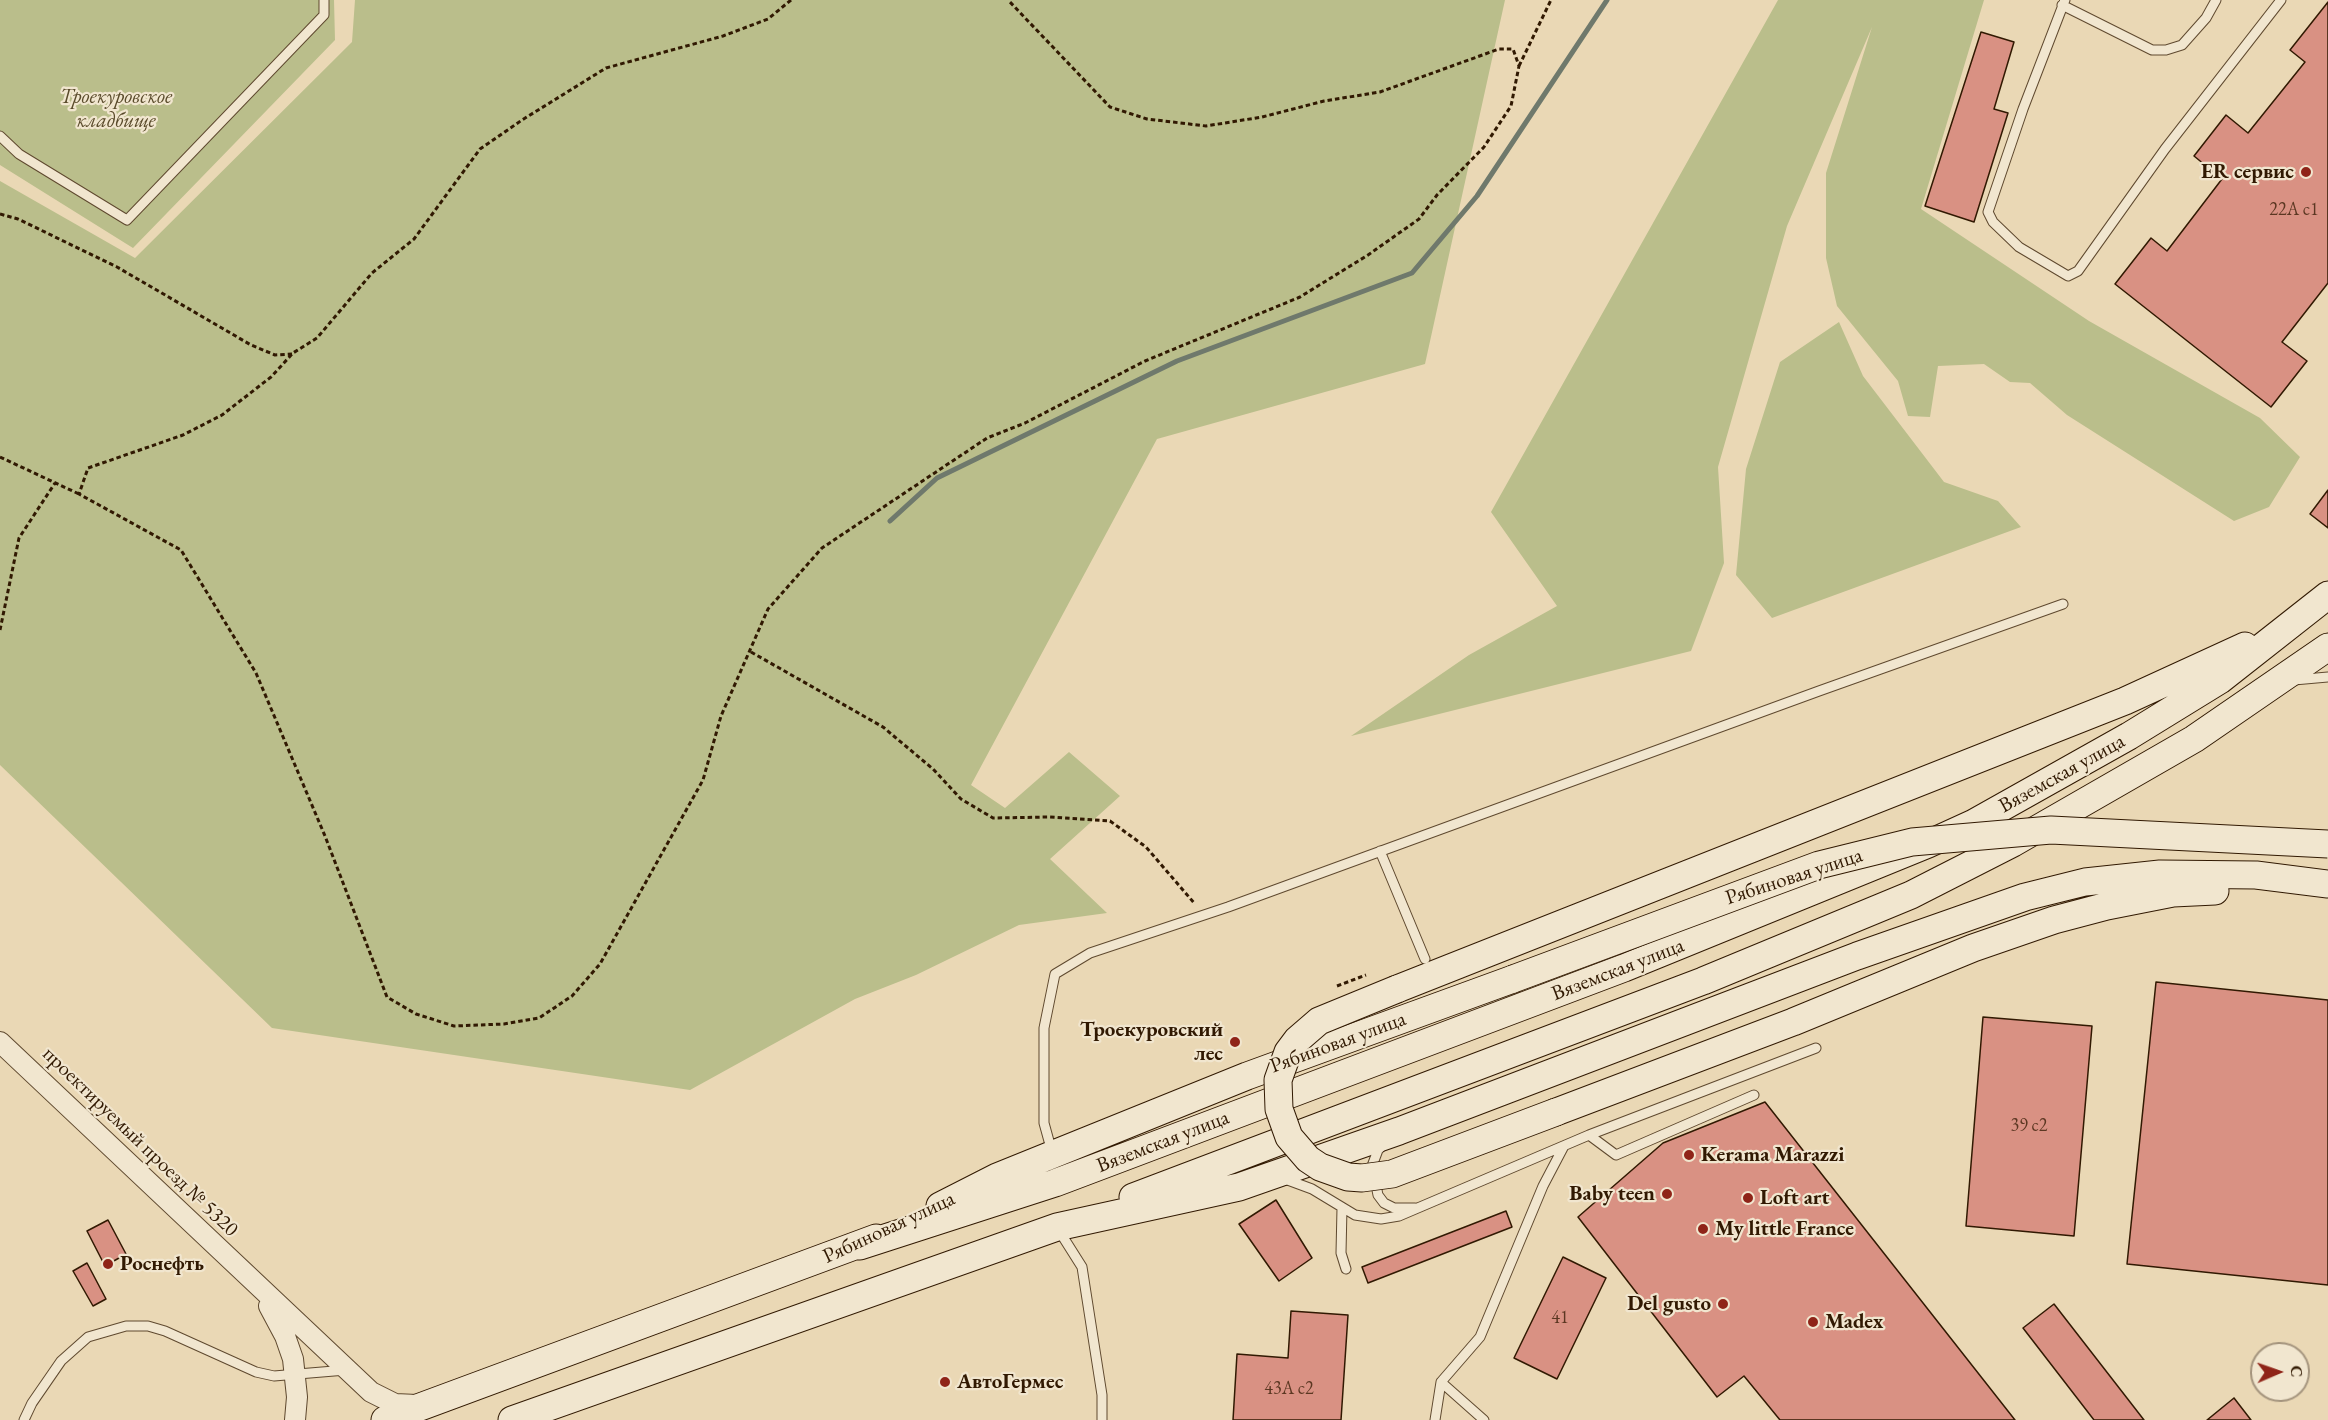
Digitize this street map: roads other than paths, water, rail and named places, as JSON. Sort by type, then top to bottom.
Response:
[{"type":"main road","name":"Вяземская улица","points":[[860,1246],[1054,1183],[1762,914],[1928,844],[1974,823],[2139,730],[2220,680],[2328,596]]},
{"type":"main road","points":[[2298,620],[2124,701],[1319,1021],[1297,1040],[1288,1052],[1278,1080],[1282,1124],[1293,1143],[1320,1167],[1348,1177],[1362,1178],[1392,1174],[1793,1022],[1972,948],[2054,920],[2107,906],[2173,893],[2325,884]]},
{"type":"main road","name":"Вяземская улица","points":[[1057,1227],[1703,981],[1879,909],[1965,869],[2100,794],[2194,739],[2328,647]]},
{"type":"main road","name":"Рябиновая улица","points":[[385,1420],[860,1246],[997,1177],[1247,1076],[1819,865],[1912,842],[2051,830],[2328,844]]},
{"type":"main road","points":[[512,1420],[553,1413],[1057,1227],[1239,1187],[1399,1131],[1857,956],[2025,897],[2085,882],[2160,874],[2256,875],[2325,884]]},
{"type":"street","name":"проектируемый проезд № 5320","points":[[0,1042],[346,1370],[383,1400],[403,1405],[429,1405]]},
{"type":"street","name":"проектируемый проезд № 5320","points":[[247,1277],[277,1319],[288,1344],[296,1375],[295,1420]]},
{"type":"lane","points":[[0,136],[19,154],[127,219],[324,15],[324,0]]},
{"type":"lane","points":[[2216,0],[2206,18],[2182,45],[2166,50],[2152,50],[2063,3],[1988,212],[1993,222],[2019,247],[2067,276],[2078,271],[2165,149],[2281,0]]},
{"type":"lane","points":[[1052,1155],[1044,1123],[1044,1028],[1055,974],[1090,953],[1380,852],[1819,690],[2064,604]]},
{"type":"lane","points":[[2280,682],[2328,677]]},
{"type":"lane","points":[[1380,852],[1425,959]]},
{"type":"lane","points":[[1239,1187],[1291,1179],[1355,1215],[1381,1219],[1399,1216],[1564,1146],[1816,1048]]},
{"type":"lane","points":[[1589,1136],[1616,1155],[1754,1095]]},
{"type":"lane","points":[[1399,1131],[1378,1150],[1372,1166],[1373,1180],[1384,1203],[1394,1208],[1420,1208]]},
{"type":"lane","points":[[1435,1420],[1441,1382],[1480,1337],[1543,1186],[1564,1146]]},
{"type":"lane","points":[[1342,1208],[1341,1253],[1346,1269]]},
{"type":"lane","points":[[1057,1227],[1082,1267],[1102,1395],[1102,1420]]},
{"type":"lane","points":[[24,1420],[32,1403],[61,1361],[88,1337],[126,1326],[148,1326],[165,1331],[256,1372],[274,1376],[346,1370]]},
{"type":"lane","points":[[1441,1382],[1484,1420]]},
{"type":"waterway","points":[[890,521],[937,478],[1177,361],[1412,273],[1477,196],[1607,0]]},
{"type":"place","name":"ER сервис","points":[[2306,172]]},
{"type":"place","name":"Троекуровский лес","points":[[1235,1042]]},
{"type":"place","name":"Kerama Marazzi","points":[[1689,1155]]},
{"type":"place","name":"Baby teen","points":[[1667,1194]]},
{"type":"place","name":"Loft art","points":[[1748,1198]]},
{"type":"place","name":"My little France","points":[[1703,1229]]},
{"type":"place","name":"Роснефть","points":[[108,1264]]},
{"type":"place","name":"Del gusto","points":[[1723,1304]]},
{"type":"place","name":"Madex","points":[[1813,1322]]},
{"type":"place","name":"АвтоГермес","points":[[945,1382]]},
{"type":"park label","name":"Троекуровское кладбище","points":[[116,109]]}]
